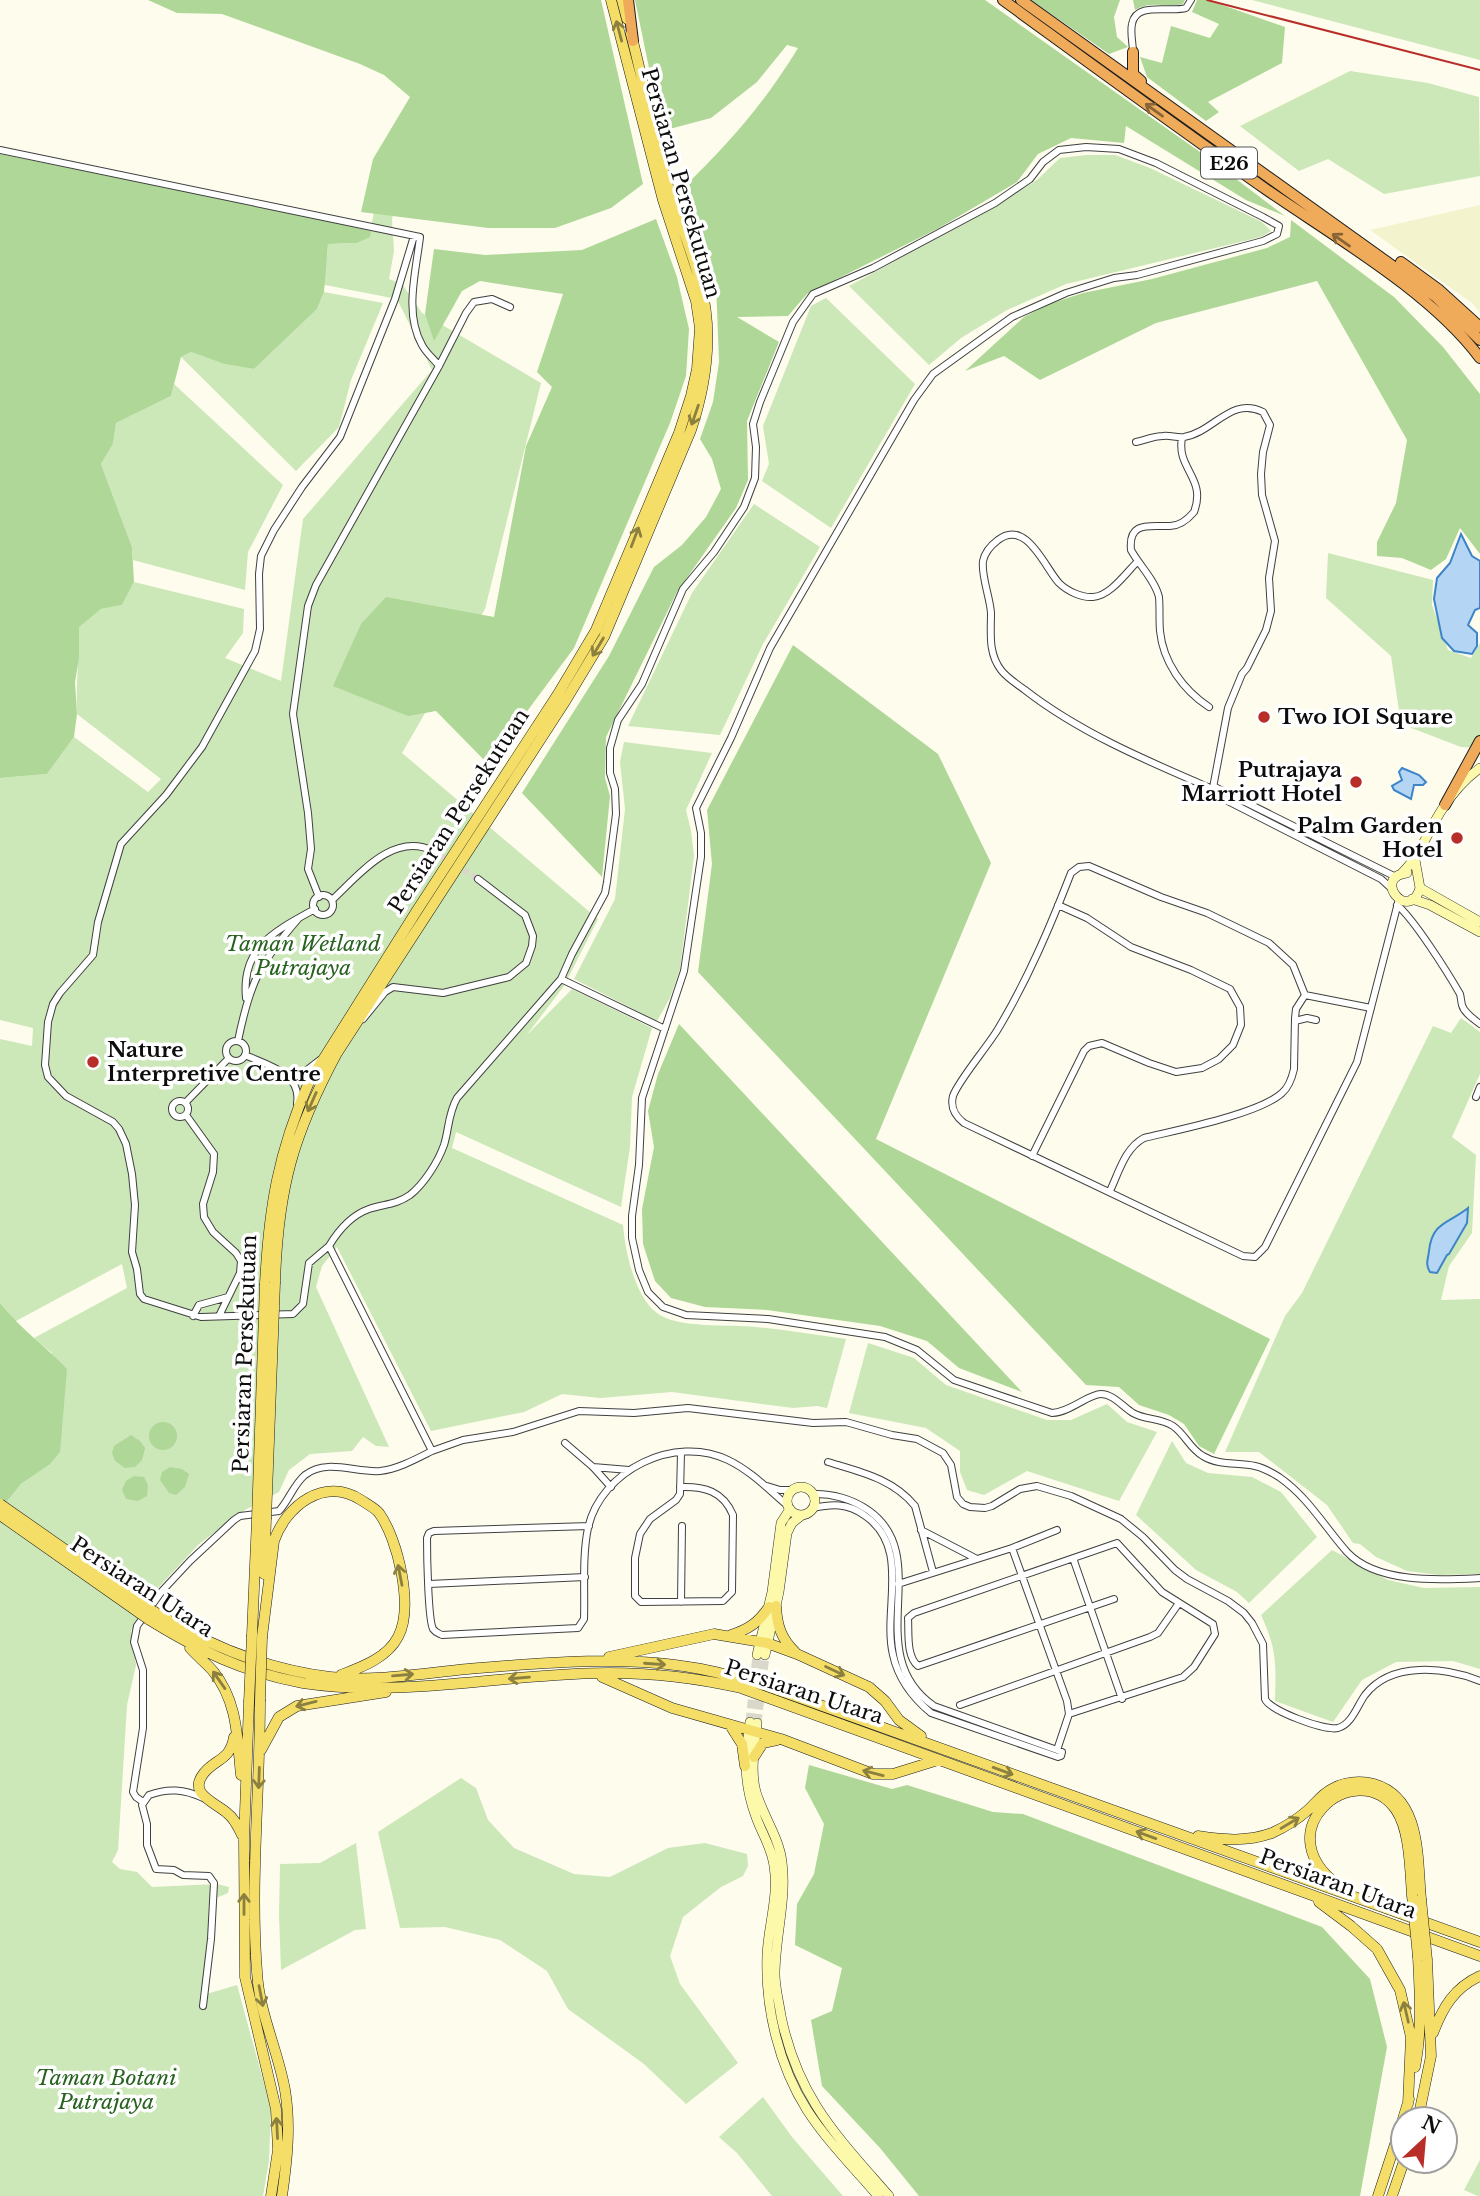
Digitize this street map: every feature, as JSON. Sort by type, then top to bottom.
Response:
[{"type":"highway","points":[[628,0],[633,41]]},
{"type":"highway","name":"E26","points":[[1003,0],[1389,275],[1453,327],[1480,358]]},
{"type":"highway","name":"E26","points":[[1021,0],[1436,297],[1480,340]]},
{"type":"highway","points":[[1097,54],[1123,64],[1133,52]]},
{"type":"highway","points":[[1133,52],[1133,74],[1144,83],[1149,92]]},
{"type":"highway","points":[[1335,223],[1374,242],[1438,289],[1479,326]]},
{"type":"highway","points":[[1445,805],[1480,741]]},
{"type":"main road","name":"Persiaran Persekutuan","points":[[271,2196],[278,2150],[276,2109],[245,1977],[244,1840],[257,1636],[271,1205],[280,1161],[309,1082],[558,694],[596,629],[679,433],[697,369],[700,328],[696,300],[611,0]]},
{"type":"main road","name":"Persiaran Persekutuan","points":[[622,0],[659,167]]},
{"type":"main road","name":"Persiaran Persekutuan","points":[[270,1283],[282,1195],[291,1155],[318,1087],[354,1026],[604,637],[691,430],[701,400],[708,359],[708,326],[700,282],[677,230]]},
{"type":"main road","points":[[257,1636],[274,1541],[279,1527],[295,1506],[313,1494],[335,1491],[355,1496],[377,1511],[391,1536],[401,1572],[406,1610],[399,1636],[386,1653],[365,1666],[334,1677]]},
{"type":"main road","name":"Persiaran Utara","points":[[0,1504],[187,1643],[233,1665],[303,1683],[334,1686],[421,1687],[587,1673],[695,1679],[741,1688],[1480,1956]]},
{"type":"main road","name":"Persiaran Utara","points":[[0,1515],[150,1615],[208,1643],[270,1666],[334,1677],[369,1678],[556,1662],[655,1663],[694,1667],[767,1686],[1480,1942]]},
{"type":"main road","points":[[731,1635],[747,1630],[759,1622],[772,1607]]},
{"type":"main road","points":[[772,1607],[781,1634],[797,1654]]},
{"type":"main road","points":[[556,1662],[622,1656],[701,1635],[731,1635],[763,1642],[797,1654],[869,1687],[885,1701],[908,1729],[939,1747]]},
{"type":"main road","points":[[187,1643],[214,1672],[235,1712],[245,1817]]},
{"type":"main road","points":[[587,1673],[618,1682],[672,1708],[730,1725],[753,1727],[873,1774],[884,1776],[939,1759]]},
{"type":"main road","points":[[260,1754],[279,1717],[297,1706],[421,1687]]},
{"type":"main road","name":"Persiaran Persekutuan","points":[[254,1702],[260,1754],[254,1904],[257,1975],[261,2002],[285,2090],[289,2151],[282,2196]]},
{"type":"main road","points":[[235,1712],[233,1745],[225,1758],[205,1771],[199,1783],[204,1798],[234,1819],[244,1840]]},
{"type":"main road","points":[[730,1725],[742,1744],[745,1766]]},
{"type":"main road","points":[[754,1757],[763,1743],[781,1739]]},
{"type":"main road","points":[[1176,1834],[1226,1840],[1256,1838],[1287,1825],[1342,1784],[1366,1787],[1387,1800],[1404,1826],[1417,1897],[1432,2038],[1421,2105]]},
{"type":"main road","points":[[1360,1899],[1329,1879],[1321,1870],[1314,1861],[1310,1839],[1315,1819],[1326,1804],[1343,1794],[1366,1787]]},
{"type":"main road","points":[[1304,1893],[1351,1926],[1377,1949],[1400,1990],[1411,2037],[1408,2104]]},
{"type":"main road","points":[[1408,2104],[1418,2049],[1423,1959]]},
{"type":"main road","points":[[1432,2038],[1451,1996],[1459,1987],[1480,1976]]},
{"type":"main road","points":[[1378,2196],[1389,2162]]},
{"type":"main road","points":[[1392,2196],[1399,2175]]},
{"type":"street","points":[[1133,52],[1132,23],[1137,15],[1145,9],[1177,11],[1186,8],[1191,1]]},
{"type":"street","points":[[415,236],[395,299],[340,437],[302,487],[261,556],[260,629],[255,650],[202,747],[166,795],[121,844],[98,922],[93,955],[60,993],[53,1004],[48,1022],[45,1065],[52,1082],[66,1096],[113,1122],[126,1144],[135,1205],[132,1252],[140,1294],[149,1303],[193,1316],[296,1312],[305,1297],[309,1263],[329,1246],[336,1234],[362,1212],[393,1205],[411,1194],[426,1177],[444,1145],[448,1117],[457,1098],[561,979],[605,893],[616,814],[615,789],[610,773],[610,748],[618,720],[642,684],[683,589],[714,552],[744,507],[755,478],[756,447],[752,424],[793,323],[813,294],[896,257],[995,203],[1030,179],[1043,162],[1059,150],[1086,147],[1119,149],[1156,163],[1279,226],[1277,234],[1263,241],[1137,275],[1114,278],[1066,293],[1012,317],[933,374],[914,400],[770,648],[731,738],[696,808],[701,833],[701,857],[684,971],[642,1098],[639,1165],[632,1227],[642,1281],[648,1292],[663,1307],[686,1315],[768,1319],[885,1338],[917,1350],[954,1380],[1052,1413],[1068,1410],[1097,1394],[1106,1395],[1137,1415],[1171,1425],[1205,1458],[1220,1463],[1254,1465],[1280,1478],[1315,1510],[1346,1550],[1363,1564],[1387,1573],[1431,1580],[1480,1578]]},
{"type":"street","points":[[0,150],[419,237],[412,301],[414,326],[422,346],[439,366]]},
{"type":"street","points":[[319,897],[308,869],[311,849],[308,813],[293,714],[308,606],[316,585],[466,313],[474,302],[492,299],[510,307]]},
{"type":"street","points":[[1136,442],[1161,436],[1182,438],[1196,434],[1238,408],[1256,408],[1263,412],[1270,425],[1261,474],[1262,495],[1275,541],[1269,579],[1271,611],[1266,630],[1228,708],[1212,788]]},
{"type":"street","points":[[1182,438],[1181,454],[1197,485],[1196,506],[1190,517],[1178,525],[1150,524],[1139,528],[1130,543],[1131,550],[1149,576],[1158,596],[1160,630],[1167,657],[1187,690],[1209,708]]},
{"type":"street","points":[[1138,562],[1102,596],[1088,597],[1080,596],[1060,584],[1027,540],[1015,536],[1001,537],[989,547],[983,565],[990,599],[990,643],[994,657],[1010,678],[1065,718],[1399,875],[1408,873],[1480,932]]},
{"type":"street","points":[[1392,889],[1399,875],[1415,860],[1445,805],[1469,776],[1480,768]]},
{"type":"street","points":[[1212,788],[1381,879],[1392,889],[1462,998],[1462,1006],[1480,1024]]},
{"type":"street","points":[[332,900],[323,895],[319,897],[314,902],[315,909],[321,915],[330,912],[332,900],[379,858],[391,851],[417,846],[433,851]]},
{"type":"street","points":[[1412,900],[1418,895],[1415,860]]},
{"type":"street","points":[[1305,995],[1293,965],[1269,943],[1207,913],[1161,897],[1089,866],[1079,867],[1071,873],[1034,965],[999,1028],[954,1092],[951,1105],[956,1117],[964,1123],[1242,1256],[1255,1257],[1260,1254],[1357,1062],[1398,902]]},
{"type":"street","points":[[354,1026],[393,987],[438,994],[509,977],[521,968],[530,955],[533,936],[525,915],[478,879]]},
{"type":"street","points":[[1398,902],[1422,901],[1480,922]]},
{"type":"street","points":[[1032,1156],[1084,1051],[1089,1046],[1102,1043],[1176,1072],[1189,1071],[1219,1059],[1233,1045],[1241,1025],[1240,1007],[1230,989],[1191,970],[1131,947],[1087,918],[1058,905]]},
{"type":"street","points":[[246,1000],[244,981],[254,954],[264,941],[315,909]]},
{"type":"street","points":[[238,1041],[246,1000],[259,969],[299,918]]},
{"type":"street","points":[[561,979],[665,1029]]},
{"type":"street","points":[[1305,995],[1371,1007]]},
{"type":"street","points":[[1110,1191],[1136,1142],[1238,1114],[1284,1092],[1294,1069],[1296,1009],[1305,995]]},
{"type":"street","points":[[1294,1021],[1307,1018],[1316,1020]]},
{"type":"street","points":[[238,1041],[245,1046],[246,1055]]},
{"type":"street","points":[[229,1058],[227,1046],[238,1041]]},
{"type":"street","points":[[288,1076],[307,1070],[327,1053]]},
{"type":"street","points":[[229,1058],[238,1060],[246,1055]]},
{"type":"street","points":[[246,1055],[288,1076],[298,1093],[296,1112]]},
{"type":"street","points":[[186,1115],[175,1115],[172,1108],[175,1102],[186,1102],[229,1058]]},
{"type":"street","points":[[1476,1097],[1480,1087]]},
{"type":"street","points":[[186,1102],[186,1115]]},
{"type":"street","points":[[186,1115],[214,1154],[213,1172],[203,1204],[204,1217],[213,1232],[241,1261],[240,1273],[219,1316]]},
{"type":"street","points":[[329,1246],[432,1451]]},
{"type":"street","points":[[193,1316],[199,1305],[228,1297]]},
{"type":"street","points":[[143,1802],[135,1797],[133,1789],[142,1740],[144,1670],[134,1642],[135,1630],[162,1591],[190,1560],[240,1516],[279,1511],[299,1481],[309,1473],[331,1467],[380,1471],[463,1440],[513,1432],[579,1411],[634,1413],[688,1408],[813,1423],[846,1422],[917,1439],[943,1453],[951,1465],[957,1497],[962,1504],[970,1507],[992,1506],[1020,1489],[1037,1486],[1070,1496],[1121,1519],[1143,1537],[1174,1570],[1244,1613],[1263,1644],[1267,1704],[1277,1711],[1328,1728],[1339,1728],[1350,1719],[1366,1694],[1385,1678],[1427,1669],[1453,1672],[1480,1681]]},
{"type":"street","points":[[565,1443],[611,1487]]},
{"type":"street","points":[[680,1488],[695,1486],[710,1490],[722,1498],[733,1514],[732,1588],[730,1596],[723,1601],[641,1602],[635,1596],[635,1558],[640,1534],[650,1519],[680,1494],[680,1488],[681,1453]]},
{"type":"street","points":[[589,1526],[429,1533],[429,1584],[432,1625],[435,1632],[442,1635],[578,1629],[584,1619],[589,1526],[596,1509],[611,1487],[629,1470],[647,1460],[681,1453],[711,1454],[729,1460],[762,1483],[789,1507],[802,1514]]},
{"type":"street","points":[[828,1462],[874,1476],[891,1485],[915,1506],[933,1573]]},
{"type":"street","points":[[593,1467],[629,1470]]},
{"type":"street","points":[[762,1483],[780,1490],[801,1487],[812,1494],[815,1501],[813,1508]]},
{"type":"street","points":[[772,1607],[781,1523],[789,1507],[788,1495],[793,1490]]},
{"type":"street","points":[[812,1494],[824,1493],[849,1500],[861,1505],[880,1520],[891,1534],[896,1548],[895,1584]]},
{"type":"street","points":[[761,1655],[787,1533],[792,1523],[813,1508],[844,1505],[874,1523],[891,1552],[899,1655],[904,1671],[920,1695],[934,1706],[1057,1750],[1069,1714],[1067,1701],[1012,1548]]},
{"type":"street","points":[[681,1602],[682,1526]]},
{"type":"street","points":[[921,1530],[975,1559]]},
{"type":"street","points":[[895,1584],[1012,1548],[1058,1530]]},
{"type":"street","points":[[1069,1714],[1183,1677],[1194,1667],[1215,1634],[1213,1624],[1162,1592],[1117,1543],[909,1616],[908,1640],[913,1661],[918,1666],[1114,1599]]},
{"type":"street","points":[[1073,1558],[1122,1699]]},
{"type":"street","points":[[429,1584],[585,1577]]},
{"type":"street","points":[[960,1704],[1106,1654],[1158,1633],[1179,1603]]},
{"type":"street","points":[[753,1727],[755,1789],[782,1861],[783,1884],[776,1934],[775,1981],[788,2049],[804,2087],[828,2125],[889,2196]]},
{"type":"street","points":[[753,1727],[745,1766],[746,1788],[769,1845],[774,1866],[776,1886],[766,1955],[767,1982],[781,2052],[792,2082],[807,2109],[878,2196]]},
{"type":"street","points":[[185,1790],[199,1783]]},
{"type":"street","points":[[203,2006],[214,1883],[209,1876],[183,1875],[174,1870],[156,1868],[147,1845],[147,1824],[142,1811],[143,1802],[149,1795],[165,1790],[185,1790],[204,1798]]},
{"type":"green space","points":[[148,0],[601,0],[643,184],[611,208],[555,228],[488,228],[361,212],[373,159],[410,97],[384,75],[360,64],[222,14],[177,13]]},
{"type":"green space","points":[[635,0],[985,0],[1207,157],[1285,216],[1246,200],[1126,126],[1124,143],[1071,138],[1038,154],[1017,182],[939,228],[807,294],[788,316],[737,317],[779,342],[747,421],[748,480],[736,508],[677,592],[606,737],[605,778],[610,796],[602,877],[522,793],[609,656],[654,567],[682,545],[706,517],[721,489],[712,459],[700,439],[713,402],[719,362],[716,282],[706,243],[683,188],[745,122],[798,48],[787,45],[757,82],[711,118],[662,131]]},
{"type":"green space","points":[[1031,0],[1120,0],[1114,17],[1117,37],[1128,47],[1109,54]]},
{"type":"green space","points":[[1133,0],[1185,0],[1183,4],[1147,5],[1135,10]]},
{"type":"green space","points":[[1197,0],[1208,0],[1285,27],[1282,63],[1208,102],[1219,112],[1206,121],[1147,77],[1140,57],[1162,63],[1171,26],[1210,38],[1219,24],[1192,12]]},
{"type":"green space","points":[[1252,0],[1480,0],[1480,60]]},
{"type":"green space","points":[[1350,71],[1428,83],[1479,97],[1480,176],[1384,194],[1328,159],[1299,171],[1240,126]]},
{"type":"green space","points":[[467,74],[403,157],[392,220],[394,251],[389,279],[402,284],[422,313],[541,383],[485,609],[402,753],[598,919],[564,986],[526,1036],[572,989],[652,1028],[632,1097],[630,1147],[621,1207],[456,1132],[452,1148],[623,1225],[629,1260],[637,1285],[649,1306],[666,1318],[690,1324],[756,1327],[846,1339],[827,1408],[793,1408],[672,1392],[600,1398],[562,1394],[524,1412],[431,1431],[337,1247],[322,1266],[316,1287],[389,1447],[376,1446],[363,1437],[352,1451],[310,1454],[289,1470],[279,1492],[245,1510],[199,1544],[157,1589],[131,1631],[136,1665],[127,1705],[118,1850],[112,1862],[120,1869],[137,1872],[152,1887],[217,1884],[229,1887],[228,1893],[209,1901],[208,1966],[200,1996],[237,1985],[271,2109],[269,2161],[263,2196],[0,2196],[0,1510],[21,1484],[49,1465],[52,1353],[34,1338],[127,1288],[122,1264],[14,1322],[0,1303],[0,1039],[32,1046],[33,1028],[0,1020],[0,778],[47,774],[74,737],[148,792],[161,779],[77,714],[79,626],[101,609],[122,605],[134,582],[244,609],[243,633],[225,658],[281,681],[303,519],[432,370],[397,299],[325,285],[256,318],[327,257],[328,244],[357,243],[369,237],[386,153]]},
{"type":"green space","points":[[0,154],[371,231],[370,237],[357,243],[328,244],[324,292],[317,309],[254,369],[224,364],[191,352],[181,357],[171,396],[116,423],[113,444],[101,464],[132,547],[134,582],[122,605],[101,609],[79,627],[74,737],[47,774],[0,778]]},
{"type":"green space","points":[[1115,155],[1150,168],[1262,222],[1271,231],[1261,237],[1066,284],[1007,310],[961,338],[929,365],[849,286],[999,205],[1038,179],[1060,158]]},
{"type":"green space","points":[[1480,205],[1480,312],[1472,303],[1370,230]]},
{"type":"green space","points":[[656,219],[677,277],[689,329],[686,376],[670,423],[574,648],[488,764],[436,711],[408,716],[333,686],[361,624],[386,597],[494,617],[526,446],[552,387],[537,372],[563,294],[480,281],[462,291],[434,341],[425,314],[434,249],[485,255],[582,250]]},
{"type":"green space","points":[[1291,220],[1394,297],[1443,347],[1480,394],[1480,554],[1460,528],[1446,559],[1431,570],[1402,558],[1377,556],[1377,542],[1396,503],[1407,440],[1317,281],[1156,323],[1040,380],[1004,356],[965,371],[1024,317],[1049,304],[1083,293],[1152,279],[1267,248],[1290,237]]},
{"type":"green space","points":[[324,292],[383,303],[351,380],[339,427],[296,471],[181,357],[191,352],[224,364],[254,369],[317,309]]},
{"type":"green space","points":[[826,298],[915,384],[831,528],[762,481],[769,464],[763,426],[811,306]]},
{"type":"green space","points":[[174,384],[283,485],[248,552],[245,590],[133,560],[132,547],[101,464],[113,444],[116,423],[171,396]]},
{"type":"green space","points":[[754,504],[820,547],[763,644],[720,735],[628,726],[692,593]]},
{"type":"green space","points":[[1328,553],[1433,580],[1432,605],[1448,650],[1471,658],[1480,643],[1480,748],[1461,747],[1401,724],[1391,656],[1326,598]]},
{"type":"green space","points":[[793,645],[938,754],[991,863],[876,1139],[1270,1339],[1214,1454],[1199,1446],[1184,1424],[1169,1415],[1139,1405],[1119,1387],[1086,1385],[698,972],[712,864],[707,810]]},
{"type":"green space","points":[[624,742],[712,753],[686,810],[694,856],[680,969],[670,998],[657,1021],[574,979],[615,899],[625,809],[620,762]]},
{"type":"green space","points":[[1461,1018],[1480,1032],[1480,1074],[1452,1137],[1476,1155],[1472,1233],[1449,1266],[1441,1300],[1480,1299],[1480,1574],[1439,1575],[1407,1571],[1376,1557],[1360,1544],[1353,1543],[1327,1505],[1259,1452],[1225,1452],[1285,1316],[1302,1293],[1433,1026],[1451,1033]]},
{"type":"green space","points":[[679,1024],[1022,1392],[959,1368],[927,1341],[880,1326],[767,1310],[705,1307],[671,1298],[655,1281],[643,1244],[642,1209],[654,1147],[648,1111],[658,1074]]},
{"type":"green space","points":[[0,1303],[67,1369],[60,1452],[49,1465],[21,1484],[0,1510]]},
{"type":"green space","points":[[868,1343],[914,1358],[946,1385],[1047,1420],[1071,1420],[1107,1404],[1127,1422],[1157,1432],[1119,1501],[1027,1471],[984,1495],[967,1490],[960,1472],[960,1451],[926,1428],[849,1413]]},
{"type":"green space","points":[[163,1422],[173,1426],[177,1436],[173,1446],[163,1450],[153,1446],[149,1436],[153,1426]]},
{"type":"green space","points":[[131,1435],[145,1448],[142,1460],[135,1467],[125,1468],[115,1461],[112,1453],[114,1446]]},
{"type":"green space","points":[[1172,1441],[1186,1463],[1208,1473],[1252,1477],[1281,1492],[1317,1537],[1249,1603],[1237,1592],[1196,1570],[1136,1515]]},
{"type":"green space","points":[[170,1467],[182,1469],[189,1474],[185,1487],[176,1495],[169,1493],[160,1480],[162,1472]]},
{"type":"green space","points":[[134,1476],[144,1477],[148,1485],[147,1496],[138,1501],[126,1499],[122,1490],[126,1481]]},
{"type":"green space","points":[[1332,1550],[1388,1580],[1424,1588],[1480,1587],[1480,1669],[1453,1661],[1396,1662],[1362,1680],[1333,1722],[1275,1701],[1274,1657],[1261,1615]]},
{"type":"green space","points":[[809,1765],[892,1789],[907,1785],[993,1812],[1023,1814],[1322,1927],[1370,1979],[1387,2047],[1360,2196],[919,2196],[880,2148],[822,2086],[811,2020],[832,2011],[842,1968],[795,1945],[797,1904],[814,1874],[824,1824],[805,1788]]},
{"type":"green space","points":[[461,1778],[476,1788],[488,1820],[514,1848],[574,1874],[610,1877],[668,1848],[705,1843],[747,1854],[748,1866],[743,1876],[721,1887],[683,1917],[670,1956],[680,1984],[738,2063],[686,2104],[644,2064],[568,2009],[547,1971],[500,1940],[445,1927],[400,1928],[378,1832]]},
{"type":"green space","points":[[356,1843],[366,1929],[355,1930],[281,1970],[280,1864],[320,1863]]},
{"type":"green space","points":[[763,2097],[792,2137],[843,2196],[772,2196],[737,2153],[719,2137]]},
{"type":"green space","points":[[1480,2160],[1480,2196],[1478,2196],[1464,2190]]},
{"type":"water","points":[[1461,534],[1472,556],[1480,561],[1480,608],[1475,610],[1468,625],[1477,633],[1477,646],[1472,654],[1454,651],[1442,638],[1434,599],[1437,578],[1450,563]]},
{"type":"water","points":[[1402,768],[1419,775],[1426,782],[1423,785],[1414,785],[1411,799],[1394,790],[1392,786],[1402,780],[1399,772]]},
{"type":"water","points":[[1468,1208],[1467,1223],[1449,1254],[1437,1273],[1430,1272],[1427,1262],[1434,1234],[1442,1225]]},
{"type":"tunnel","points":[[433,851],[478,879]]},
{"type":"tunnel","points":[[750,1722],[757,1655]]},
{"type":"tunnel","points":[[757,1723],[765,1655]]},
{"type":"railway","points":[[1207,0],[1480,70]]},
{"type":"place","name":"Two IOI Square","points":[[1264,717]]},
{"type":"place","name":"Putrajaya Marriott Hotel","points":[[1356,782]]},
{"type":"place","name":"Palm Garden Hotel","points":[[1457,838]]},
{"type":"place","name":"Nature Interpretive Centre","points":[[93,1062]]},
{"type":"park label","name":"Taman Wetland Putrajaya","points":[[303,956]]},
{"type":"park label","name":"Taman Botani Putrajaya","points":[[106,2090]]}]
